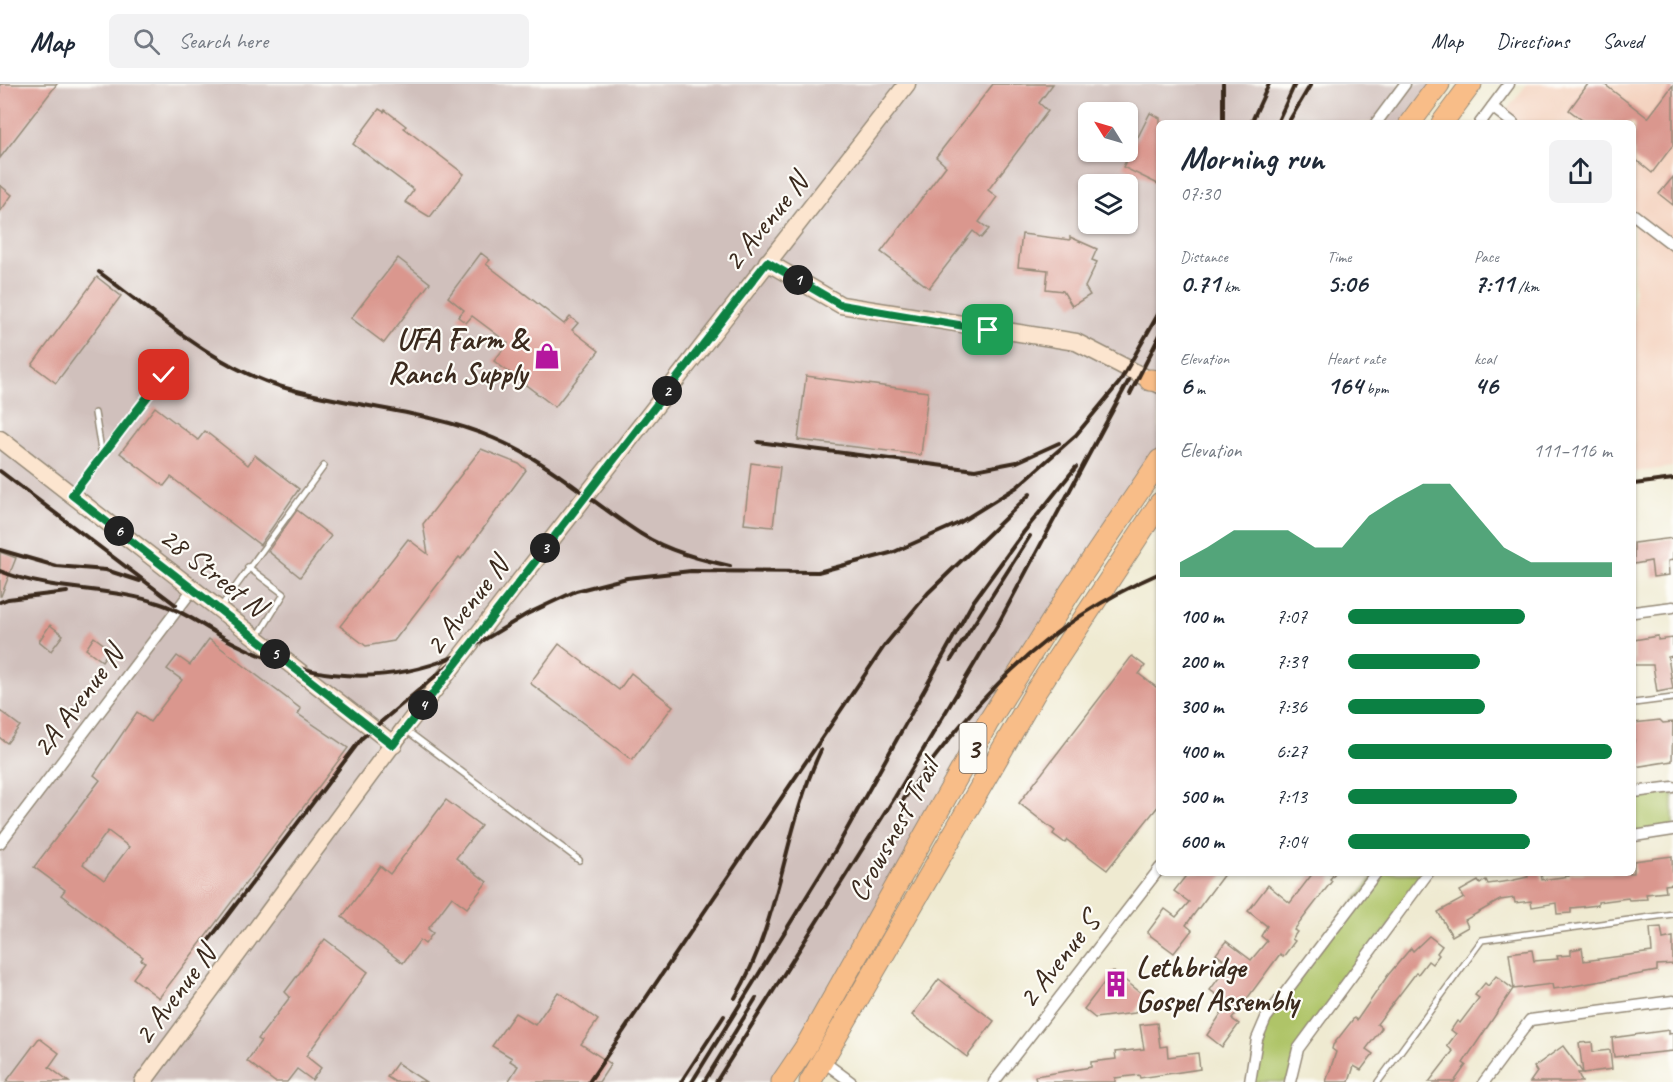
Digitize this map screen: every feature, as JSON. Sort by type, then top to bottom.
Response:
[{"type":"highway","points":[[1412,120],[1439,84]]},
{"type":"highway","points":[[1444,120],[1471,84]]},
{"type":"highway","name":"Crowsnest Trail","points":[[782,1082],[805,1048],[993,714],[1070,592],[1156,466]]},
{"type":"highway","name":"Crowsnest Trail","points":[[810,1082],[1035,691],[1156,509]]},
{"type":"street","name":"2 Avenue N","points":[[143,1082],[404,729],[907,84]]},
{"type":"street","points":[[1378,120],[1405,84]]},
{"type":"street","points":[[1482,120],[1509,84]]},
{"type":"street","points":[[1492,107],[1509,120]]},
{"type":"street","points":[[1636,217],[1673,245]]},
{"type":"street","points":[[767,262],[841,305],[988,330],[1076,342],[1156,382]]},
{"type":"street","name":"28 Street N","points":[[0,439],[393,745]]},
{"type":"street","name":"2A Avenue N","points":[[0,843],[193,589]]},
{"type":"street","points":[[1636,612],[1673,606]]},
{"type":"street","points":[[1636,792],[1673,787]]},
{"type":"street","points":[[1636,836],[1673,830]]},
{"type":"street","name":"2 Avenue S","points":[[994,1082],[1156,873]]},
{"type":"street","points":[[1250,1082],[1257,1040],[1266,1018],[1374,876]]},
{"type":"street","points":[[1290,1082],[1298,1049],[1426,876]]},
{"type":"street","points":[[1484,1082],[1530,1020],[1673,1001]]},
{"type":"street","points":[[805,1048],[850,1082]]},
{"type":"lane","points":[[72,495],[164,375]]},
{"type":"lane","points":[[95,413],[102,456]]},
{"type":"lane","points":[[219,609],[324,466]]},
{"type":"lane","points":[[248,567],[284,594],[256,639]]},
{"type":"lane","points":[[1636,703],[1673,698]]},
{"type":"lane","points":[[404,729],[579,860]]},
{"type":"lane","points":[[1377,1082],[1482,940],[1673,914]]},
{"type":"shaded area","points":[[0,84],[1440,84],[1412,120],[1156,120],[1156,464],[1070,592],[782,1082],[0,1082]]},
{"type":"shaded area","points":[[1527,84],[1673,84],[1673,467],[1636,472],[1636,120],[1499,120]]},
{"type":"green space","points":[[1673,787],[1673,830],[1636,836],[1636,792]]},
{"type":"green space","points":[[1374,876],[1426,876],[1298,1049],[1290,1082],[1250,1082],[1261,1028]]},
{"type":"building","points":[[0,84],[57,84],[0,158]]},
{"type":"building","points":[[993,84],[1053,84],[1039,103],[1048,111],[988,190],[997,197],[979,222],[989,229],[981,238],[973,231],[929,288],[881,252],[946,166],[936,157]]},
{"type":"building","points":[[1588,84],[1604,84],[1648,118],[1673,85],[1673,145],[1652,173],[1636,160],[1636,120],[1582,120],[1569,110]]},
{"type":"building","points":[[379,109],[384,112],[385,110],[406,126],[404,128],[464,174],[430,217],[405,202],[414,190],[353,144]]},
{"type":"building","points":[[1150,113],[1160,118],[1156,120],[1156,183],[1123,167],[1126,162],[1138,162],[1138,137]]},
{"type":"building","points":[[1673,177],[1673,205],[1659,194]]},
{"type":"building","points":[[0,185],[12,195],[0,212]]},
{"type":"building","points":[[1022,234],[1070,240],[1070,237],[1097,249],[1092,260],[1097,262],[1085,287],[1090,295],[1072,306],[1063,291],[1046,289],[1048,270],[1018,267]]},
{"type":"building","points":[[481,253],[490,260],[486,264],[564,324],[570,317],[578,323],[572,330],[599,351],[555,407],[494,361],[508,343],[472,316],[466,323],[458,317],[464,310],[448,297]]},
{"type":"building","points":[[398,258],[430,283],[384,343],[351,318]]},
{"type":"building","points":[[97,277],[121,296],[56,383],[32,365]]},
{"type":"building","points":[[806,376],[928,392],[921,455],[798,440]]},
{"type":"building","points":[[155,407],[198,440],[205,431],[248,465],[255,455],[299,489],[260,545],[171,477],[164,486],[120,453]]},
{"type":"building","points":[[481,449],[519,464],[526,470],[461,559],[459,557],[394,641],[366,646],[340,626],[408,539],[428,554],[423,524]]},
{"type":"building","points":[[751,463],[780,467],[773,527],[744,524]]},
{"type":"building","points":[[297,510],[331,536],[300,577],[268,551]]},
{"type":"building","points":[[1673,538],[1673,560],[1668,561],[1669,575],[1653,577],[1651,561],[1636,564],[1636,543]]},
{"type":"building","points":[[0,552],[16,558],[1,596],[0,596]]},
{"type":"building","points":[[50,625],[63,635],[51,651],[39,641]]},
{"type":"building","points":[[1658,636],[1658,640],[1673,638],[1673,656],[1668,657],[1673,689],[1657,692],[1653,665],[1636,665],[1636,640]]},
{"type":"building","points":[[94,637],[110,649],[102,661],[86,649]]},
{"type":"building","points":[[209,639],[301,709],[298,714],[348,748],[159,998],[133,978],[145,962],[141,960],[143,957],[61,895],[65,890],[34,867],[100,780],[94,775],[137,712],[150,722],[182,680],[167,669],[177,656],[190,665]],"holes":[[[108,831],[129,847],[104,880],[83,864]]]},
{"type":"building","points":[[559,644],[619,690],[631,673],[673,706],[632,760],[530,683]]},
{"type":"building","points":[[1132,656],[1145,666],[1139,674],[1156,687],[1156,809],[1107,870],[1067,840],[1065,843],[1053,834],[1055,831],[1019,803]]},
{"type":"building","points":[[0,711],[20,726],[7,743],[0,738]]},
{"type":"building","points":[[1660,720],[1663,723],[1673,722],[1672,761],[1636,767],[1636,723]]},
{"type":"building","points":[[446,800],[481,826],[456,858],[487,882],[467,908],[452,897],[428,929],[433,933],[425,944],[420,940],[403,963],[342,917],[380,866],[390,874]]},
{"type":"building","points":[[1672,856],[1673,884],[1665,885],[1666,892],[1646,894],[1647,899],[1629,900],[1628,898],[1598,902],[1598,905],[1571,908],[1571,913],[1557,914],[1556,903],[1532,907],[1531,901],[1515,903],[1514,898],[1500,900],[1465,920],[1468,927],[1452,936],[1438,912],[1464,898],[1460,891],[1478,881],[1480,884],[1486,880],[1488,884],[1528,876],[1541,876],[1542,880],[1569,876],[1636,876],[1636,861]]},
{"type":"building","points":[[1186,876],[1223,876],[1186,925],[1192,930],[1174,953],[1147,933],[1165,909],[1176,917],[1189,902],[1174,891]]},
{"type":"building","points":[[1311,876],[1332,876],[1330,879],[1332,881],[1294,930],[1297,932],[1292,939],[1295,941],[1283,957],[1280,954],[1232,1019],[1239,1024],[1222,1047],[1207,1035],[1228,1003],[1210,990],[1229,964],[1216,954],[1226,941],[1251,960],[1267,941],[1261,936],[1267,926],[1248,911],[1268,885],[1290,903]]},
{"type":"building","points":[[1661,927],[1663,939],[1673,937],[1673,964],[1657,965],[1657,971],[1553,989],[1552,984],[1514,989],[1509,953],[1532,950],[1534,961],[1558,959],[1557,956],[1571,955],[1571,950],[1582,948],[1584,961],[1652,952],[1650,928]]},
{"type":"building","points":[[1429,936],[1442,946],[1437,953],[1439,955],[1432,964],[1428,961],[1418,974],[1416,973],[1377,1024],[1382,1028],[1366,1049],[1373,1054],[1361,1070],[1354,1066],[1349,1082],[1326,1082],[1336,1052],[1332,1049],[1333,1045],[1354,1018],[1357,1020],[1388,975],[1411,948],[1413,951]]},
{"type":"building","points":[[325,939],[368,972],[306,1056],[321,1068],[312,1080],[297,1069],[287,1082],[275,1082],[247,1061],[261,1041],[258,1039],[290,997],[285,992]]},
{"type":"building","name":"Lethbridge Gospel Assembly","points":[[1113,971],[1145,996],[1135,1013],[1095,1018],[1084,1009]]},
{"type":"building","points":[[1496,976],[1513,989],[1463,1063],[1466,1065],[1454,1082],[1429,1082],[1453,1051],[1447,1046],[1456,1034],[1451,1030],[1457,1021],[1460,1023],[1479,998],[1475,995],[1485,983],[1488,986]]},
{"type":"building","points":[[939,979],[994,1021],[967,1057],[912,1015]]},
{"type":"building","points":[[558,992],[598,1020],[581,1044],[611,1064],[599,1082],[508,1082],[518,1066],[510,1061],[512,1058],[492,1046],[515,1013],[535,1025]]},
{"type":"building","points":[[1157,1023],[1160,1047],[1167,1046],[1168,1057],[1198,1053],[1200,1069],[1140,1078],[1139,1075],[1115,1078],[1115,1082],[1036,1082],[1035,1076],[1091,1067],[1091,1062],[1116,1059],[1115,1052],[1144,1049],[1140,1025]]},
{"type":"building","points":[[1669,1030],[1669,1034],[1673,1033],[1673,1051],[1614,1057],[1612,1038]]},
{"type":"building","points":[[39,1038],[59,1053],[49,1067],[69,1082],[6,1082]]},
{"type":"building","points":[[1592,1042],[1593,1052],[1610,1050],[1612,1069],[1583,1073],[1579,1043]]},
{"type":"building","points":[[1563,1046],[1583,1073],[1578,1073],[1582,1082],[1530,1082],[1537,1072],[1534,1067]]},
{"type":"building","points":[[397,1063],[426,1082],[395,1082],[387,1077]]},
{"type":"railway","points":[[1223,84],[1223,120]]},
{"type":"railway","points":[[1252,120],[1269,84]]},
{"type":"railway","points":[[1278,120],[1295,84]]},
{"type":"railway","points":[[1290,120],[1311,84]]},
{"type":"railway","points":[[99,272],[186,337],[232,366],[257,378],[308,394],[442,421],[493,438],[533,458],[651,540],[684,554],[730,566]]},
{"type":"railway","points":[[209,940],[362,738],[464,652],[527,614],[576,591],[627,578],[691,571],[818,572],[894,552],[959,523],[1017,487],[1076,435],[1119,383],[1156,318]]},
{"type":"railway","points":[[1130,394],[1156,343]]},
{"type":"railway","points":[[716,1082],[895,797],[997,626],[1129,380]]},
{"type":"railway","points":[[758,442],[975,470],[1017,462],[1059,443]]},
{"type":"railway","points":[[692,1082],[836,849],[973,602],[1023,533],[1076,467]]},
{"type":"railway","points":[[0,471],[176,605]]},
{"type":"railway","points":[[1636,484],[1673,479]]},
{"type":"railway","points":[[589,1082],[885,645],[928,593],[1030,494]]},
{"type":"railway","points":[[951,660],[1030,536]]},
{"type":"railway","points":[[0,550],[56,566],[106,570],[140,581]]},
{"type":"railway","points":[[0,571],[19,578],[121,594],[161,604],[182,613],[232,642],[268,658],[294,667],[320,672],[347,675],[400,672],[453,657]]},
{"type":"railway","points":[[901,803],[956,731],[1013,669],[1045,641],[1080,616],[1156,575]]},
{"type":"railway","points":[[0,602],[67,592]]},
{"type":"railway","points":[[735,998],[762,938],[808,780],[821,750]]},
{"type":"railway","points":[[704,1082],[756,998]]},
{"type":"railway","points":[[681,1082],[724,1016]]},
{"type":"place","name":"UFA Farm & Ranch Supply","points":[[547,356]]},
{"type":"place","name":"Lethbridge Gospel Assembly","points":[[1116,984]]},
{"type":"route","points":[[164,375],[72,495],[393,745],[767,262],[841,305],[988,330]]}]
